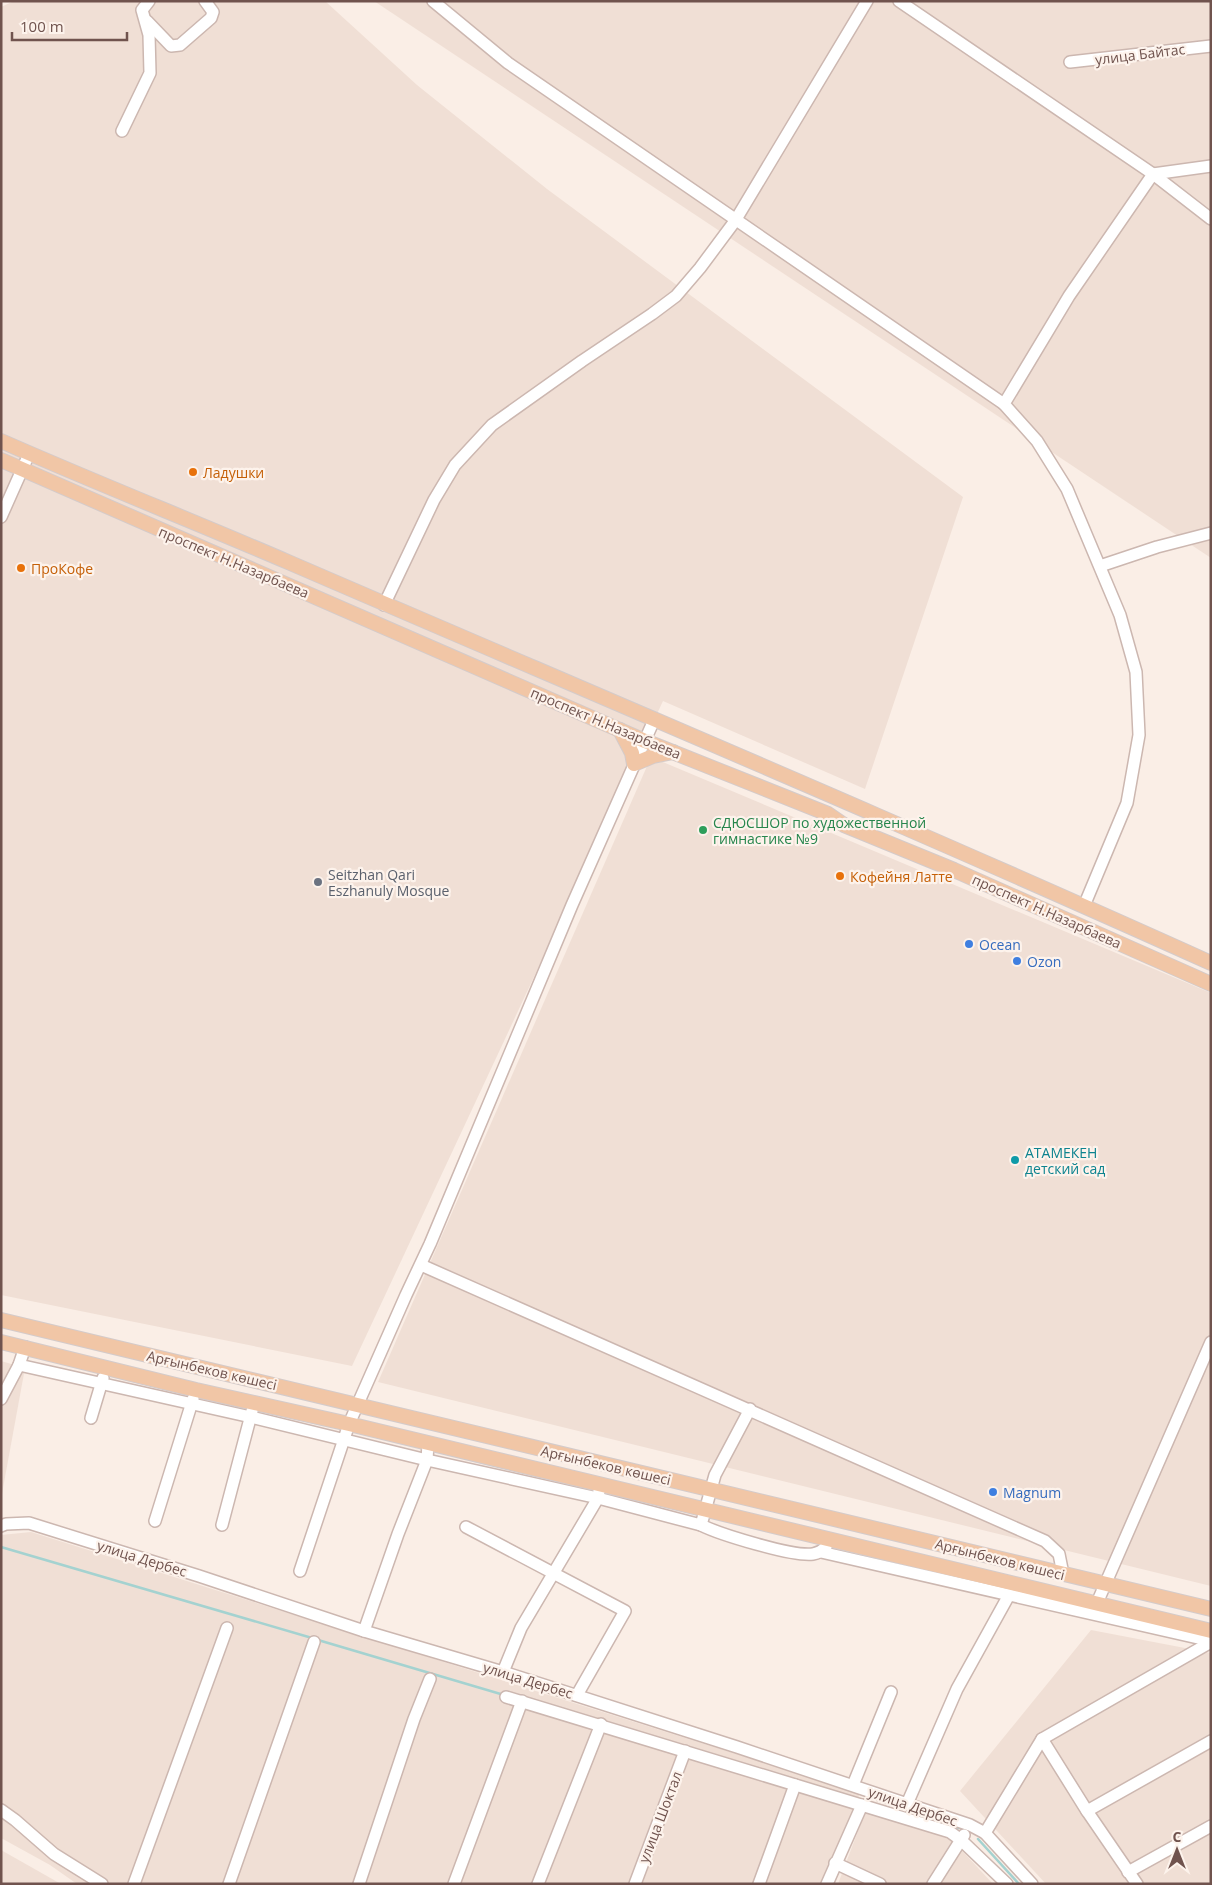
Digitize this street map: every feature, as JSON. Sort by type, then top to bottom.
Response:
[{"type":"main road","name":"проспект Н.Назарбаева","points":[[1,441],[654,720],[1211,963]]},
{"type":"main road","name":"проспект Н.Назарбаева","points":[[1,460],[620,730],[828,814],[844,825],[954,870],[1211,984]]},
{"type":"main road","points":[[620,730],[632,753],[634,764],[653,756],[673,752]]},
{"type":"main road","name":"Арғынбеков көшесі","points":[[1,1320],[1211,1609]]},
{"type":"main road","name":"Арғынбеков көшесі","points":[[1,1342],[1211,1631]]},
{"type":"street","points":[[122,131],[150,73],[149,35],[142,10],[148,1]]},
{"type":"street","points":[[146,20],[171,46],[180,45],[211,18],[213,12],[205,1]]},
{"type":"street","points":[[433,1],[508,63],[735,221],[1004,404],[1037,441],[1067,489],[1120,615],[1136,672],[1139,735],[1127,804],[1084,906]]},
{"type":"street","points":[[384,605],[434,500],[455,465],[492,426],[676,296],[700,268],[735,221],[867,1]]},
{"type":"street","points":[[899,1],[1152,174],[1211,219]]},
{"type":"street","name":"улица Байтас","points":[[1070,62],[1211,46]]},
{"type":"street","points":[[1004,404],[1069,296],[1152,174],[1211,166]]},
{"type":"street","points":[[1,518],[29,454]]},
{"type":"street","points":[[1100,566],[1157,547],[1211,534]]},
{"type":"street","points":[[300,1571],[349,1424],[421,1265],[572,905],[654,720]]},
{"type":"street","points":[[421,1265],[1044,1541],[1059,1554],[1063,1574]]},
{"type":"street","points":[[1097,1603],[1211,1342]]},
{"type":"street","points":[[2,1396],[20,1365],[25,1347]]},
{"type":"street","points":[[20,1365],[598,1498],[701,1525],[723,1534],[798,1553],[811,1554],[821,1552],[1211,1642]]},
{"type":"street","points":[[91,1418],[106,1366]]},
{"type":"street","points":[[155,1521],[196,1390]]},
{"type":"street","points":[[222,1525],[254,1402]]},
{"type":"street","points":[[701,1525],[714,1475],[750,1410]]},
{"type":"street","points":[[364,1631],[398,1534],[427,1460],[428,1443]]},
{"type":"street","points":[[503,1672],[521,1628],[598,1498],[601,1484]]},
{"type":"street","name":"улица Дербес","points":[[1,1526],[28,1523],[199,1576],[364,1631],[503,1672],[853,1785],[970,1825],[985,1833],[1032,1884]]},
{"type":"street","points":[[466,1527],[625,1611],[577,1696]]},
{"type":"street","points":[[821,1552],[832,1540]]},
{"type":"street","points":[[907,1804],[958,1689],[1009,1595]]},
{"type":"street","points":[[134,1884],[227,1628]]},
{"type":"street","points":[[229,1884],[314,1642]]},
{"type":"street","points":[[985,1833],[1042,1739],[1211,1642]]},
{"type":"street","points":[[359,1884],[414,1719],[430,1679]]},
{"type":"street","points":[[853,1785],[891,1692]]},
{"type":"street","name":"улица Дербес","points":[[506,1697],[601,1724],[795,1785],[874,1807],[950,1832],[961,1840],[1003,1882]]},
{"type":"street","points":[[454,1884],[522,1701]]},
{"type":"street","points":[[538,1884],[601,1724]]},
{"type":"street","points":[[1042,1739],[1087,1811],[1137,1884]]},
{"type":"street","points":[[1087,1811],[1211,1741]]},
{"type":"street","name":"улица Шоктал","points":[[635,1884],[685,1751]]},
{"type":"street","points":[[759,1884],[795,1785]]},
{"type":"street","points":[[827,1884],[834,1863],[862,1805]]},
{"type":"street","points":[[1,1810],[54,1854],[102,1884]]},
{"type":"street","points":[[933,1884],[970,1825]]},
{"type":"street","points":[[1128,1872],[1211,1826]]},
{"type":"street","points":[[834,1863],[880,1884]]},
{"type":"shaded area","points":[[14,1],[325,1],[417,85],[547,189],[963,497],[865,789],[663,701],[352,1366],[1,1295],[1,7]]},
{"type":"shaded area","points":[[374,1],[1211,1],[1211,558]]},
{"type":"shaded area","points":[[651,757],[1211,993],[1211,1586],[378,1382]]},
{"type":"shaded area","points":[[1,1361],[25,1368],[1,1499]]},
{"type":"shaded area","points":[[31,1532],[860,1793],[825,1884],[77,1884],[50,1865],[1,1838],[1,1535]]},
{"type":"shaded area","points":[[1091,1630],[1211,1653],[1211,1884],[1046,1884],[960,1791]]},
{"type":"shaded area","points":[[866,1810],[952,1840],[993,1884],[838,1884]]},
{"type":"shaded area","points":[[1,1850],[61,1884],[1,1884]]},
{"type":"waterway","points":[[1,1547],[312,1638]]},
{"type":"waterway","points":[[318,1640],[504,1695]]},
{"type":"waterway","points":[[919,1817],[959,1828]]},
{"type":"waterway","points":[[978,1839],[1019,1884]]},
{"type":"place","name":"Ладушки","points":[[193,472]]},
{"type":"place","name":"ПроКофе","points":[[21,568]]},
{"type":"place","name":"СДЮСШОР по художественной гимнастике №9","points":[[703,830]]},
{"type":"place","name":"Кофейня Латте","points":[[840,876]]},
{"type":"place","name":"Seitzhan Qari Eszhanuly Mosque","points":[[318,882]]},
{"type":"place","name":"Ocean","points":[[969,944]]},
{"type":"place","name":"Ozon","points":[[1017,961]]},
{"type":"place","name":"АТАМЕКЕН детский сад","points":[[1015,1160]]},
{"type":"place","name":"Magnum","points":[[993,1492]]}]
